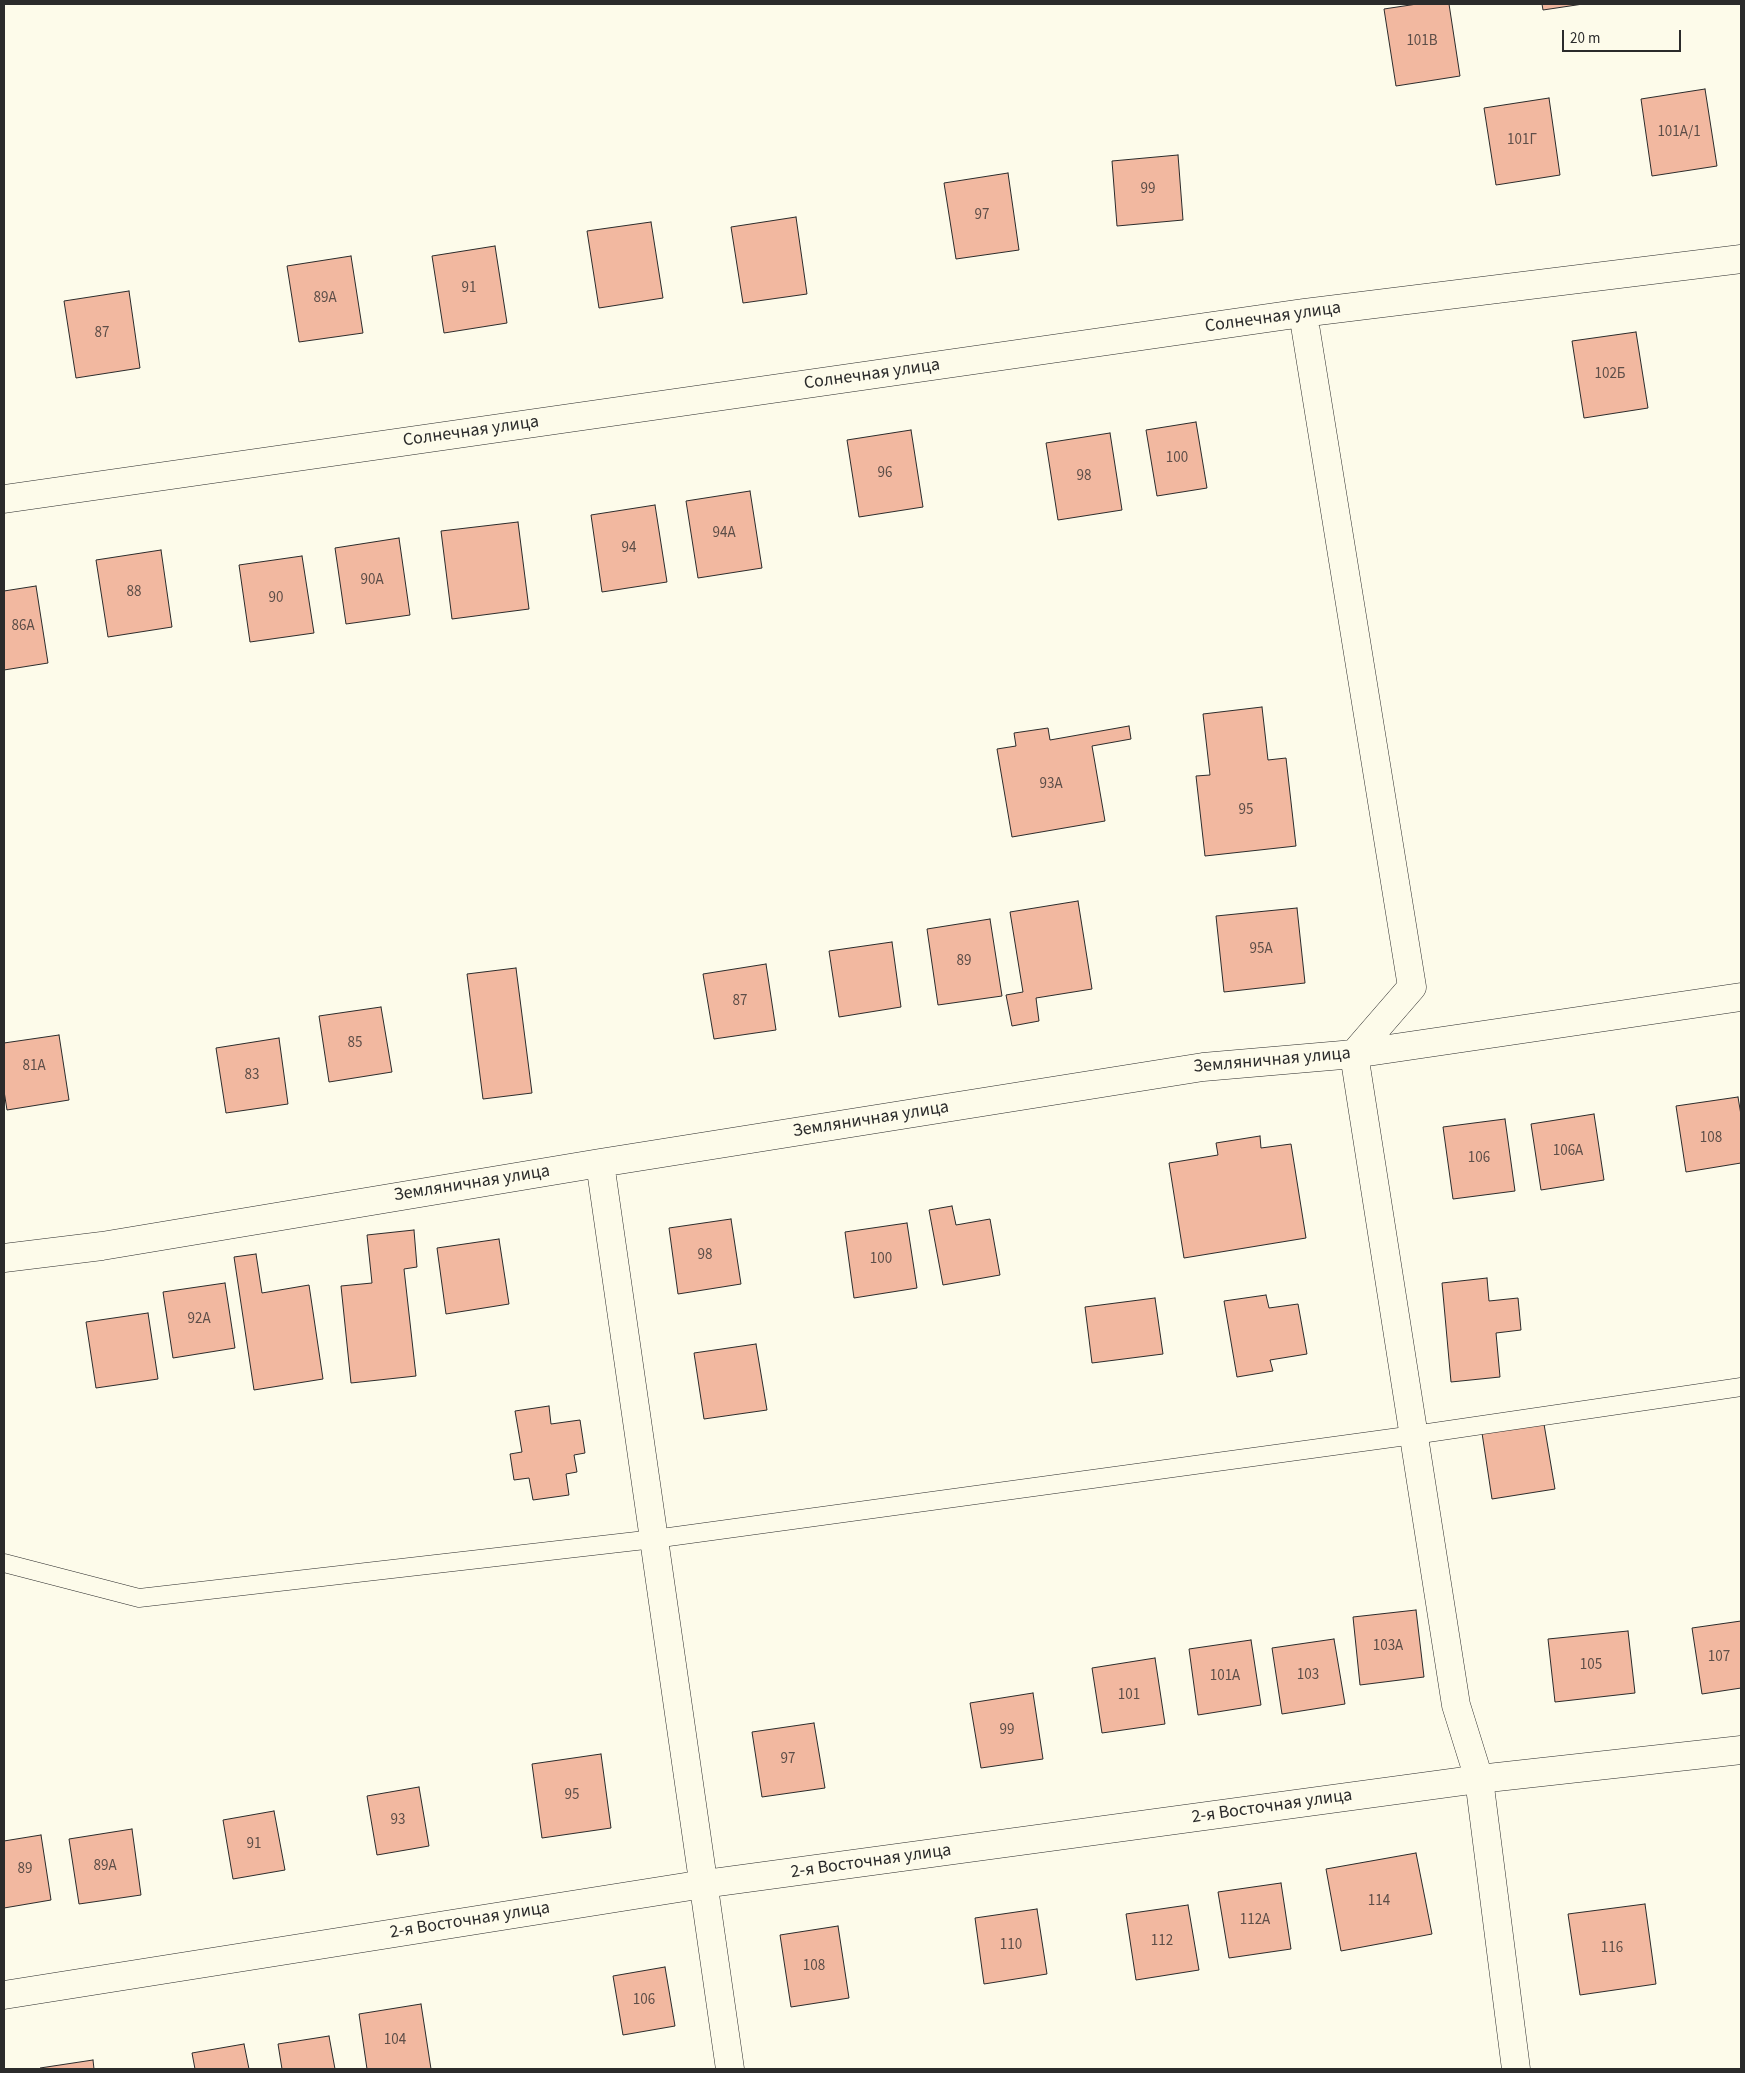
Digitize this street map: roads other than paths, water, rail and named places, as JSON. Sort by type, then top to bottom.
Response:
[{"type":"street","name":"Солнечная улица","points":[[4,499],[1303,313],[1741,259]]},
{"type":"street","points":[[1303,313],[1412,987],[1354,1054],[1456,1705],[1479,1779],[1516,2069]]},
{"type":"street","name":"Земляничная улица","points":[[4,1258],[102,1246],[600,1163],[1203,1066],[1354,1054],[1741,997]]},
{"type":"street","points":[[600,1163],[730,2069]]},
{"type":"street","name":"2-я Восточная улица","points":[[4,1995],[704,1884],[1479,1779],[1741,1750]]},
{"type":"lane","points":[[4,1563],[139,1598],[654,1539],[1414,1435],[1741,1387]]}]
